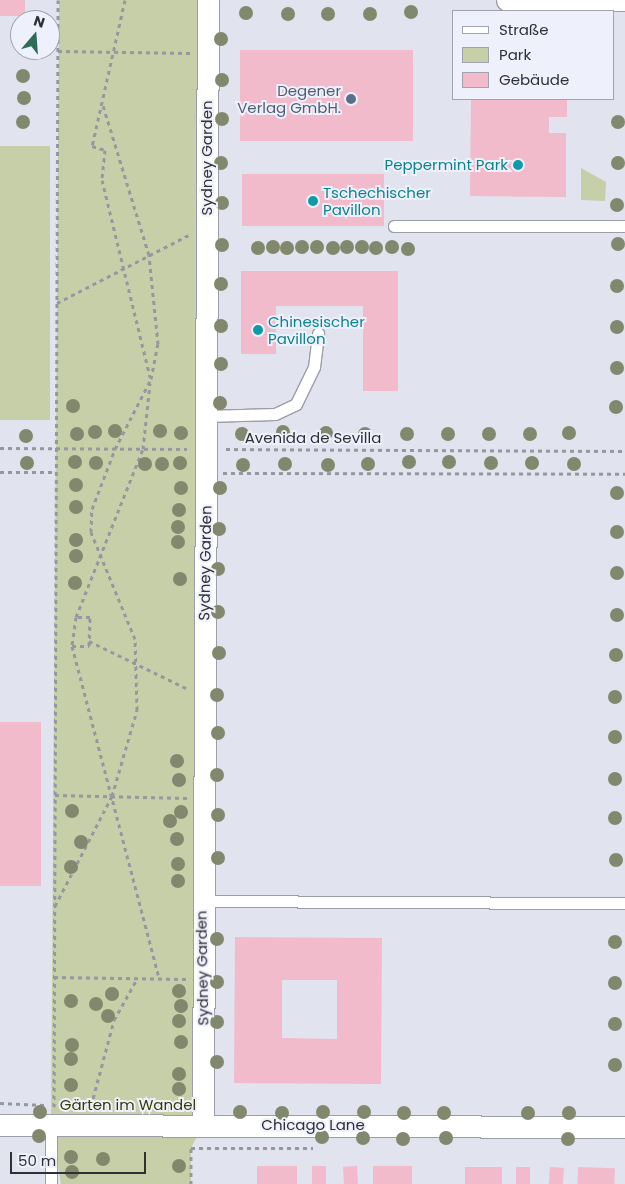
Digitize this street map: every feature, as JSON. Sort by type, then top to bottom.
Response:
[{"type":"street","name":"Sydney Garden","points":[[203,1125],[201,901],[206,473],[208,0]]},
{"type":"street","points":[[507,0],[625,0]]},
{"type":"street","name":"Chicago Lane","points":[[0,1125],[625,1127]]},
{"type":"lane","points":[[394,226],[625,226]]},
{"type":"lane","points":[[206,416],[275,414],[296,404],[314,368],[318,333]]},
{"type":"lane","points":[[201,901],[625,903]]},
{"type":"lane","points":[[51,1124],[51,1184]]},
{"type":"path","points":[[54,906],[112,796],[137,710],[138,665],[135,639],[91,532],[92,509],[115,449],[151,379],[102,180],[105,150],[92,146],[125,0]]},
{"type":"path","points":[[60,51],[184,53]]},
{"type":"path","points":[[51,1124],[54,978],[58,60]]},
{"type":"path","points":[[102,102],[149,255],[158,336],[143,449],[103,558],[76,617],[72,646],[159,978]]},
{"type":"path","points":[[57,302],[207,226]]},
{"type":"path","name":"Avenida de Sevilla","points":[[0,448],[625,451]]},
{"type":"path","points":[[0,472],[56,472]]},
{"type":"path","points":[[206,473],[625,474]]},
{"type":"path","points":[[72,646],[89,646],[90,617],[76,617]]},
{"type":"path","points":[[89,641],[203,696]]},
{"type":"path","points":[[55,795],[202,799]]},
{"type":"path","points":[[54,978],[202,980]]},
{"type":"path","points":[[90,1111],[114,1020],[137,978]]},
{"type":"path","points":[[191,1184],[191,1148],[203,1125]]},
{"type":"green space","name":"Gärten im Wandel","points":[[59,0],[208,0],[203,1125],[191,1148],[191,1184],[61,1184],[51,1124]]},
{"type":"green space","points":[[0,146],[50,146],[50,420],[0,420]]},
{"type":"green space","points":[[581,168],[606,182],[605,201],[581,200]]},
{"type":"building","points":[[0,0],[25,0],[25,10],[10,10],[10,16],[0,16]]},
{"type":"building","points":[[240,50],[413,50],[413,141],[240,141]]},
{"type":"building","name":"Peppermint Park","points":[[471,100],[567,100],[567,117],[549,117],[549,133],[566,133],[566,197],[470,196]]},
{"type":"building","name":"Tschechischer Pavillon","points":[[242,174],[384,174],[384,226],[242,226]]},
{"type":"building","name":"Chinesischer Pavillon","points":[[241,271],[398,271],[398,391],[363,391],[363,306],[276,306],[276,354],[241,354]]},
{"type":"building","points":[[0,722],[41,722],[41,886],[0,886]]},
{"type":"building","points":[[235,937],[382,938],[381,1084],[234,1083]],"holes":[[[282,980],[337,980],[337,1039],[282,1038]]]},
{"type":"building","points":[[257,1166],[297,1166],[297,1184],[257,1184]]},
{"type":"building","points":[[312,1166],[326,1166],[326,1184],[312,1184]]},
{"type":"building","points":[[357,1166],[358,1184],[344,1184],[343,1167]]},
{"type":"building","points":[[373,1166],[412,1166],[412,1184],[373,1184]]},
{"type":"building","points":[[465,1167],[502,1167],[502,1184],[465,1184]]},
{"type":"building","points":[[516,1167],[530,1167],[530,1184],[516,1184]]},
{"type":"building","points":[[550,1167],[564,1168],[563,1184],[549,1184]]},
{"type":"building","points":[[578,1167],[615,1168],[614,1184],[577,1184]]},
{"type":"place","name":"Degener Verlag GmbH.","points":[[351,99]]},
{"type":"place","name":"Peppermint Park","points":[[518,165]]},
{"type":"place","name":"Tschechischer Pavillon","points":[[313,201]]},
{"type":"place","name":"Chinesischer Pavillon","points":[[258,330]]}]
